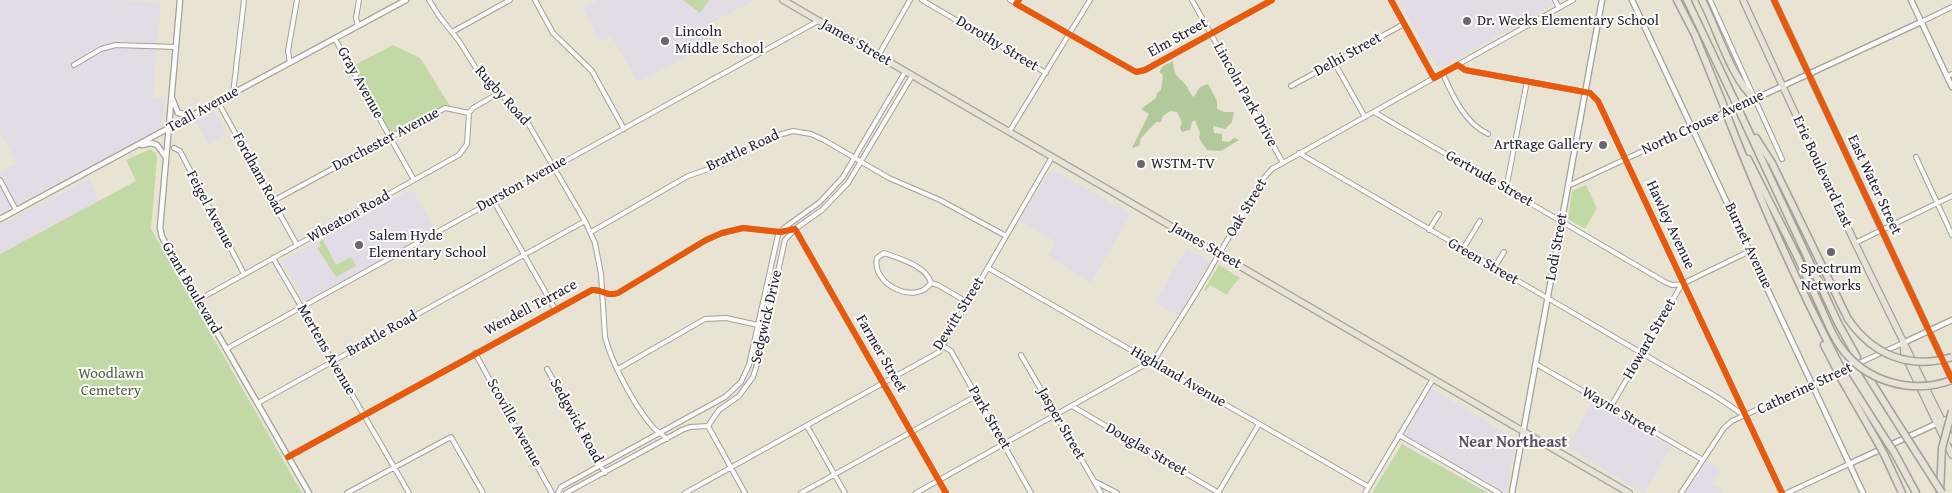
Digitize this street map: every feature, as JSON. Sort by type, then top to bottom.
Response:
[{"type":"highway","points":[[1678,0],[1723,104],[1748,171],[1812,313],[1902,493]]},
{"type":"highway","points":[[1687,0],[1838,323],[1864,370],[1941,493]]},
{"type":"highway","points":[[1702,0],[1736,74],[1745,89],[1755,99]]},
{"type":"highway","points":[[1742,117],[1772,162],[1848,319],[1864,340],[1890,356],[1906,360],[1923,362],[1952,357]]},
{"type":"highway","points":[[1730,123],[1797,256],[1820,308],[1841,347],[1865,370],[1892,383],[1913,386],[1937,384],[1952,380]]},
{"type":"highway","points":[[1844,378],[1894,452],[1916,493]]},
{"type":"highway","points":[[1941,493],[1942,448],[1952,411]]},
{"type":"main road","name":"James Street","points":[[782,0],[1629,493]]},
{"type":"main road","name":"Erie Boulevard East","points":[[1743,0],[1903,343],[1904,354],[1952,441]]},
{"type":"main road","name":"Erie Boulevard East","points":[[1940,422],[1952,455]]},
{"type":"street","name":"Grant Boulevard","points":[[180,0],[165,157],[160,228],[162,237],[309,493]]},
{"type":"street","points":[[233,94],[244,0]]},
{"type":"street","points":[[290,63],[288,51],[297,0]]},
{"type":"street","points":[[358,26],[356,18],[359,0]]},
{"type":"street","name":"Teall Avenue","points":[[0,219],[406,0]]},
{"type":"street","name":"Rugby Road","points":[[430,0],[479,73],[530,125],[591,232],[598,253],[603,293],[605,337],[611,358],[642,414],[654,429],[667,438]]},
{"type":"street","points":[[452,32],[510,0]]},
{"type":"street","points":[[535,0],[553,33],[562,44],[592,71],[624,129]]},
{"type":"street","points":[[878,56],[910,0]]},
{"type":"street","name":"Dorothy Street","points":[[922,0],[1046,73]]},
{"type":"street","points":[[1010,0],[1018,2],[1069,34]]},
{"type":"street","points":[[1009,132],[1090,0]]},
{"type":"street","name":"Lincoln Park Drive","points":[[1192,0],[1283,163]]},
{"type":"street","name":"Elm Street","points":[[1069,34],[1136,72],[1145,70],[1272,0]]},
{"type":"street","points":[[1391,0],[1434,78]]},
{"type":"street","points":[[1555,0],[1559,8]]},
{"type":"street","name":"Oak Street","points":[[916,493],[1152,362],[1159,354],[1263,179],[1272,169],[1573,0]]},
{"type":"street","name":"Lodi Street","points":[[1512,493],[1602,0]]},
{"type":"street","name":"Burnet Avenue","points":[[1632,0],[1863,493]]},
{"type":"street","points":[[1710,0],[1782,159]]},
{"type":"street","name":"East Water Street","points":[[1774,0],[1952,380]]},
{"type":"street","points":[[1911,0],[1949,75],[1952,87]]},
{"type":"street","points":[[1921,22],[1952,7]]},
{"type":"street","name":"Durston Avenue","points":[[226,348],[818,21]]},
{"type":"street","name":"North Crouse Avenue","points":[[1568,186],[1921,22]]},
{"type":"street","name":"Delhi Street","points":[[1291,86],[1404,24]]},
{"type":"street","name":"Gray Avenue","points":[[334,39],[414,180]]},
{"type":"street","points":[[74,65],[101,49],[116,45],[176,47]]},
{"type":"street","points":[[1334,62],[1365,117]]},
{"type":"street","points":[[1458,65],[1465,70],[1585,92]]},
{"type":"street","points":[[780,232],[828,194],[843,176],[855,159],[905,72]]},
{"type":"street","points":[[1443,74],[1468,120],[1488,134]]},
{"type":"street","name":"Sedgwick Drive","points":[[708,426],[719,410],[739,396],[747,387],[758,361],[785,240],[795,229],[815,216],[835,198],[848,183],[912,76]]},
{"type":"street","points":[[1506,189],[1527,81]]},
{"type":"street","name":"Hawley Avenue","points":[[1585,92],[1590,93],[1598,101],[1682,284],[1782,493]]},
{"type":"street","points":[[469,113],[473,108],[498,93]]},
{"type":"street","points":[[171,96],[178,113],[195,115]]},
{"type":"street","name":"Fordham Road","points":[[218,102],[297,245]]},
{"type":"street","points":[[886,104],[893,108]]},
{"type":"street","name":"Dorchester Avenue","points":[[273,201],[445,108],[469,113]]},
{"type":"street","name":"Gertrude Street","points":[[1374,112],[1665,282],[1672,285],[1682,284]]},
{"type":"street","name":"Wheaton Road","points":[[198,300],[462,153],[469,136],[469,113]]},
{"type":"street","points":[[871,131],[878,135]]},
{"type":"street","name":"Brattle Road","points":[[591,232],[688,176],[720,165],[771,137],[785,132],[802,132],[811,134],[889,178],[940,200],[1006,236]]},
{"type":"street","points":[[136,147],[151,144],[157,145],[165,157]]},
{"type":"street","name":"Feigel Avenue","points":[[174,148],[180,151],[244,274]]},
{"type":"street","name":"Green Street","points":[[1299,154],[1641,353],[1745,416]]},
{"type":"street","name":"Dewitt Street","points":[[685,493],[930,359],[939,352],[1052,157]]},
{"type":"street","points":[[1916,157],[1952,235]]},
{"type":"street","points":[[0,180],[16,210]]},
{"type":"street","points":[[828,194],[835,198]]},
{"type":"street","points":[[1855,242],[1952,196]]},
{"type":"street","points":[[493,200],[555,309]]},
{"type":"street","points":[[1429,230],[1439,214]]},
{"type":"street","name":"Brattle Road","points":[[258,403],[585,221]]},
{"type":"street","points":[[1463,249],[1480,221]]},
{"type":"street","name":"Wendell Terrace","points":[[288,457],[592,290],[597,289],[611,295],[618,293],[706,240],[722,233],[743,228],[780,232],[795,229]]},
{"type":"street","name":"Farmer Street","points":[[795,229],[946,493]]},
{"type":"street","name":"Sedgwick Drive","points":[[558,493],[561,487],[726,397],[742,382],[749,365],[776,241],[780,232]]},
{"type":"street","name":"Howard Street","points":[[1610,408],[1682,284],[1750,251]]},
{"type":"street","points":[[1494,268],[1504,252]]},
{"type":"street","points":[[931,282],[925,289],[905,293],[886,282],[879,274],[876,263],[877,258],[884,253],[903,259],[927,275],[931,282],[938,284],[967,302]]},
{"type":"street","name":"Mertens Avenue","points":[[273,258],[408,493]]},
{"type":"street","name":"Highland Avenue","points":[[988,268],[1369,487]]},
{"type":"street","points":[[618,370],[705,319],[726,318],[765,326]]},
{"type":"street","points":[[1903,343],[1952,320]]},
{"type":"street","name":"Catherine Street","points":[[1681,493],[1728,424],[1903,343]]},
{"type":"street","name":"Park Street","points":[[943,346],[951,352],[1031,493]]},
{"type":"street","name":"Scoville Avenue","points":[[475,353],[552,493]]},
{"type":"street","name":"Jasper Street","points":[[1020,356],[1101,493]]},
{"type":"street","name":"Wayne Street","points":[[1536,364],[1703,460]]},
{"type":"street","name":"Sedgwick Road","points":[[547,370],[605,473]]},
{"type":"street","points":[[1365,493],[1433,379]]},
{"type":"street","points":[[801,493],[976,396]]},
{"type":"street","name":"Douglas Street","points":[[1072,406],[1219,493]]},
{"type":"street","points":[[704,408],[715,416]]},
{"type":"street","points":[[693,415],[696,427]]},
{"type":"street","points":[[1787,493],[1952,416]]},
{"type":"street","points":[[1219,493],[1259,424]]},
{"type":"street","points":[[566,493],[682,430],[708,426],[745,493]]},
{"type":"street","points":[[807,426],[846,493]]},
{"type":"street","points":[[1399,435],[1499,493]]},
{"type":"street","points":[[347,493],[449,438],[454,440],[483,493]]},
{"type":"street","points":[[1094,481],[1117,493]]},
{"type":"shaded area","points":[[0,0],[116,0],[161,4],[152,99],[165,98],[163,124],[159,129],[0,213],[0,173],[17,164],[0,132]]},
{"type":"shaded area","name":"Lincoln Middle School","points":[[598,0],[755,0],[709,24],[717,41],[638,82],[611,36],[600,42],[583,8]]},
{"type":"shaded area","name":"Dr. Weeks Elementary School","points":[[1398,0],[1550,0],[1553,5],[1442,67],[1436,66]]},
{"type":"shaded area","points":[[214,111],[227,134],[208,144],[195,121]]},
{"type":"shaded area","points":[[1051,169],[1131,214],[1091,283],[1048,256],[1056,242],[1020,221]]},
{"type":"shaded area","points":[[89,179],[99,201],[0,254],[0,225]]},
{"type":"shaded area","name":"Salem Hyde Elementary School","points":[[412,189],[435,230],[305,302],[282,261]]},
{"type":"shaded area","points":[[1187,248],[1210,261],[1179,316],[1155,302]]},
{"type":"shaded area","points":[[1430,388],[1516,439],[1506,493],[1403,434]]},
{"type":"shaded area","points":[[1592,402],[1671,447],[1644,493],[1567,447]]},
{"type":"shaded area","points":[[1707,461],[1721,470],[1712,484],[1723,491],[1722,493],[1685,493]]},
{"type":"green space","points":[[683,0],[709,0],[700,13]]},
{"type":"green space","points":[[393,45],[420,58],[452,109],[448,108],[390,137],[351,67]]},
{"type":"green space","points":[[1173,61],[1176,74],[1194,97],[1200,87],[1208,84],[1217,101],[1217,109],[1224,112],[1234,112],[1232,122],[1225,129],[1213,126],[1214,133],[1222,134],[1222,141],[1229,142],[1234,138],[1239,140],[1221,151],[1207,150],[1199,138],[1200,133],[1195,120],[1192,122],[1190,130],[1182,132],[1180,128],[1182,122],[1177,112],[1170,111],[1163,116],[1161,122],[1156,122],[1141,138],[1139,146],[1132,148],[1149,114],[1141,109],[1156,98],[1157,93],[1161,90],[1163,75],[1159,72],[1163,66]]},
{"type":"green space","name":"Woodlawn Cemetery","points":[[150,149],[156,153],[157,158],[151,229],[302,493],[0,493],[0,254],[136,181],[126,160]]},
{"type":"green space","points":[[1586,185],[1597,208],[1585,229],[1568,219],[1572,191]]},
{"type":"green space","points":[[323,240],[336,265],[351,257],[356,266],[336,277],[317,248],[321,246],[319,242]]},
{"type":"green space","points":[[1219,265],[1240,278],[1227,295],[1210,285],[1206,291],[1204,290]]},
{"type":"green space","points":[[1402,444],[1488,493],[1372,493]]},
{"type":"cycle path","points":[[1019,0],[1016,4],[1136,72],[1145,70],[1272,0]]},
{"type":"cycle path","points":[[1391,0],[1434,78],[1458,65],[1465,70],[1590,93],[1598,101],[1782,493]]},
{"type":"cycle path","points":[[1774,0],[1952,380]]},
{"type":"cycle path","points":[[288,457],[592,290],[607,294],[618,293],[706,240],[722,233],[743,228],[780,232],[795,229],[946,493]]},
{"type":"place","name":"Dr. Weeks Elementary School","points":[[1467,21]]},
{"type":"place","name":"Lincoln Middle School","points":[[665,41]]},
{"type":"place","name":"ArtRage Gallery","points":[[1603,145]]},
{"type":"place","name":"WSTM-TV","points":[[1141,164]]},
{"type":"place","name":"Salem Hyde Elementary School","points":[[359,245]]},
{"type":"place","name":"Spectrum Networks","points":[[1831,252]]},
{"type":"district","name":"Near Northeast","points":[[1513,443]]}]
